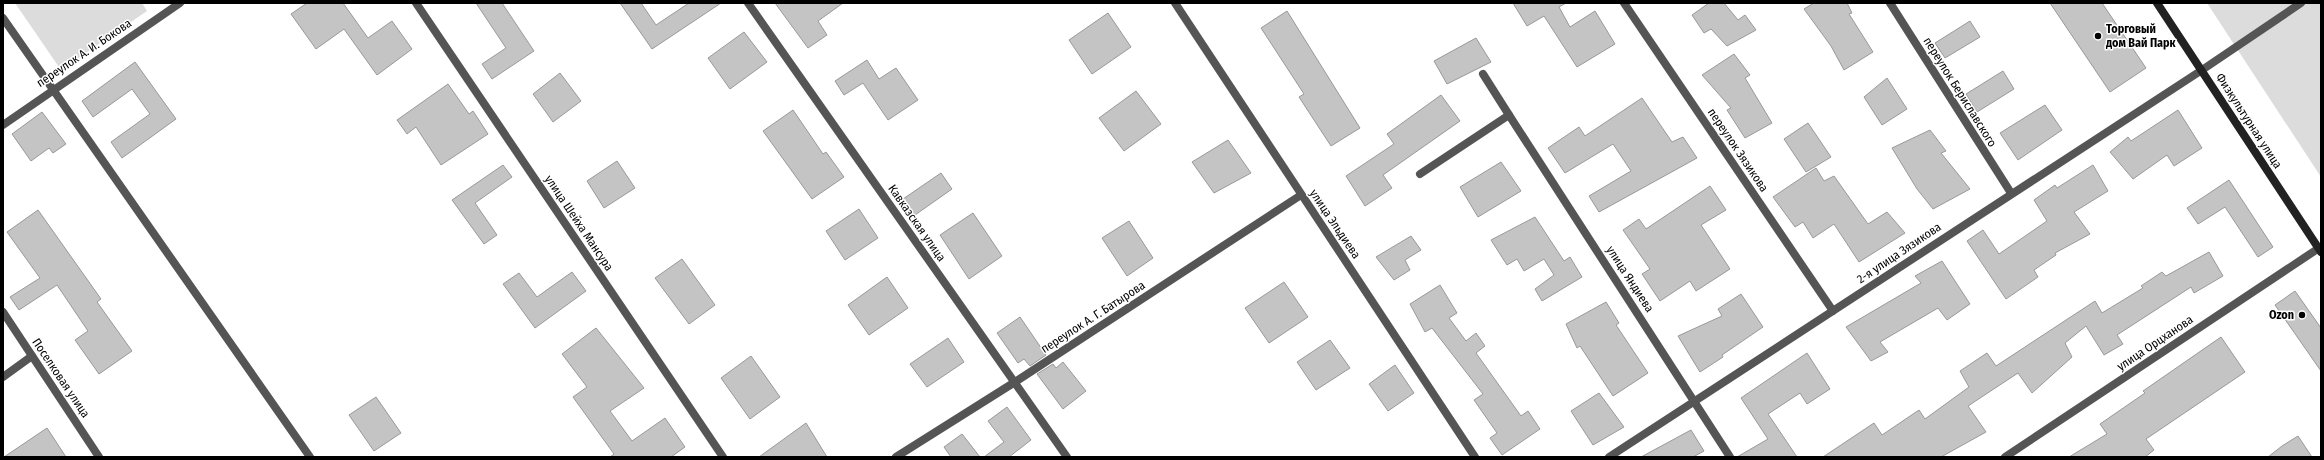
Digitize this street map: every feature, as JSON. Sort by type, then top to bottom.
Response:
[{"type":"main road","name":"Физкультурная улица","points":[[2157,3],[2320,250]]},
{"type":"street","name":"переулок А. И. Бокова","points":[[3,125],[52,89],[180,3]]},
{"type":"street","name":"улица Шейха Мансура","points":[[416,3],[723,457]]},
{"type":"street","name":"Кавказская улица","points":[[748,3],[1067,457]]},
{"type":"street","name":"улица Эльдиева","points":[[1175,3],[1475,457]]},
{"type":"street","name":"переулок Зязикова","points":[[1624,3],[1833,311]]},
{"type":"street","name":"переулок Бериславского","points":[[1890,3],[2011,193]]},
{"type":"street","name":"2-я улица Зязикова","points":[[1609,457],[1695,402],[2011,193],[2202,70],[2301,3]]},
{"type":"street","points":[[3,18],[310,457]]},
{"type":"street","name":"улица Яндиева","points":[[1483,74],[1730,457]]},
{"type":"street","points":[[1420,174],[1510,115]]},
{"type":"street","name":"переулок А. Г. Батырова","points":[[896,457],[1015,382],[1301,194]]},
{"type":"street","name":"улица Орцханова","points":[[2005,457],[2320,250]]},
{"type":"street","name":"Поселковая улица","points":[[3,312],[99,457]]},
{"type":"street","points":[[3,377],[32,356]]},
{"type":"shaded area","points":[[15,3],[142,3],[147,11],[61,70]]},
{"type":"shaded area","points":[[2207,3],[2321,3],[2321,177]]},
{"type":"building","points":[[307,3],[343,3],[368,38],[392,21],[412,49],[377,75],[344,29],[316,49],[291,14]]},
{"type":"building","points":[[476,3],[502,3],[534,51],[492,79],[482,64],[506,48]]},
{"type":"building","points":[[620,3],[641,3],[656,25],[689,3],[721,3],[652,49]]},
{"type":"building","points":[[775,3],[843,3],[818,21],[827,35],[808,48]]},
{"type":"building","points":[[1513,3],[1566,3],[1559,7],[1570,27],[1595,11],[1615,44],[1577,67],[1544,16],[1527,26]]},
{"type":"building","points":[[1709,3],[1724,3],[1738,20],[1745,15],[1756,30],[1727,46],[1711,29],[1704,33],[1692,15]]},
{"type":"building","points":[[1814,3],[1847,3],[1852,13],[1849,14],[1873,52],[1844,70],[1831,46],[1804,9]]},
{"type":"building","name":"Торговый дом Вай Парк","points":[[2050,3],[2102,3],[2146,68],[2110,92]]},
{"type":"building","points":[[1287,11],[1360,128],[1331,146],[1299,97],[1304,94],[1261,28]]},
{"type":"building","points":[[1108,13],[1131,47],[1092,74],[1069,40]]},
{"type":"building","points":[[1970,21],[1980,37],[1945,58],[1935,43]]},
{"type":"building","points":[[744,32],[767,62],[730,89],[708,58]]},
{"type":"building","points":[[1476,38],[1491,62],[1447,84],[1434,61]]},
{"type":"building","points":[[1734,54],[1750,75],[1745,78],[1772,123],[1745,138],[1727,110],[1731,108],[1702,75]]},
{"type":"building","points":[[867,60],[879,79],[896,68],[918,100],[888,120],[863,83],[844,95],[835,81]]},
{"type":"building","points":[[135,62],[176,119],[122,158],[111,142],[150,114],[132,89],[93,117],[82,101]]},
{"type":"building","points":[[2003,71],[2014,89],[1977,112],[1966,94]]},
{"type":"building","points":[[560,73],[581,101],[553,122],[533,94]]},
{"type":"building","points":[[1887,78],[1907,109],[1882,125],[1864,97]]},
{"type":"building","points":[[448,84],[469,114],[473,111],[488,134],[441,165],[416,127],[407,134],[397,120]]},
{"type":"building","points":[[1136,91],[1161,124],[1124,151],[1099,118]]},
{"type":"building","points":[[1441,95],[1460,121],[1383,175],[1392,188],[1365,206],[1346,176],[1394,144],[1387,134]]},
{"type":"building","points":[[1642,98],[1672,142],[1683,137],[1697,158],[1599,212],[1589,196],[1631,171],[1613,144],[1565,173],[1548,148],[1579,127],[1585,136]]},
{"type":"building","points":[[2045,105],[2062,130],[2018,160],[2000,133]]},
{"type":"building","points":[[793,110],[823,154],[826,152],[844,177],[812,199],[763,131]]},
{"type":"building","points":[[2178,110],[2202,148],[2174,166],[2167,155],[2133,179],[2110,152],[2128,137],[2131,141]]},
{"type":"building","points":[[42,112],[66,144],[53,153],[49,148],[31,161],[12,134]]},
{"type":"building","points":[[1808,123],[1831,157],[1806,172],[1784,139]]},
{"type":"building","points":[[1930,130],[1946,151],[1941,153],[1970,189],[1933,209],[1917,189],[1892,148]]},
{"type":"building","points":[[1228,140],[1251,173],[1214,193],[1192,162]]},
{"type":"building","points":[[617,161],[635,188],[604,208],[587,181]]},
{"type":"building","points":[[1501,162],[1521,191],[1478,217],[1460,187]]},
{"type":"building","points":[[503,165],[512,177],[475,203],[497,235],[484,244],[452,200]]},
{"type":"building","points":[[2093,165],[2108,191],[2074,212],[2090,234],[2055,253],[2056,255],[2034,270],[2038,277],[2006,299],[1967,241],[1983,230],[1999,254],[2047,221],[2034,200],[2055,185],[2057,188]]},
{"type":"building","points":[[1816,168],[1824,181],[1834,176],[1868,224],[1887,212],[1905,233],[1859,262],[1834,224],[1813,238],[1803,222],[1795,227],[1773,197]]},
{"type":"building","points":[[941,173],[952,189],[915,215],[903,199]]},
{"type":"building","points":[[2229,180],[2273,247],[2258,257],[2225,207],[2198,224],[2187,208]]},
{"type":"building","points":[[1710,186],[1726,210],[1701,225],[1730,269],[1696,291],[1690,281],[1660,301],[1642,274],[1650,269],[1623,230],[1639,219],[1646,229]]},
{"type":"building","points":[[859,209],[878,238],[845,260],[826,231]]},
{"type":"building","points":[[38,210],[101,299],[97,302],[132,351],[99,374],[75,340],[88,331],[57,285],[19,310],[10,297],[40,278],[7,232]]},
{"type":"building","points":[[973,213],[1002,256],[969,279],[940,235]]},
{"type":"building","points":[[1535,217],[1564,261],[1570,257],[1582,277],[1542,301],[1535,289],[1554,275],[1544,259],[1524,271],[1517,259],[1507,265],[1491,240]]},
{"type":"building","points":[[1129,221],[1153,258],[1127,276],[1102,238]]},
{"type":"building","points":[[1411,236],[1421,250],[1405,260],[1410,270],[1394,280],[1376,257]]},
{"type":"building","points":[[2209,252],[2223,276],[2194,293],[2191,287],[2117,335],[2123,344],[2104,355],[2086,326],[2065,343],[2072,357],[2032,393],[2018,373],[1968,406],[1986,432],[1941,457],[1823,457],[1874,423],[1882,435],[1919,410],[1925,419],[1969,387],[1960,371],[1987,353],[1996,366],[2095,301],[2102,313],[2143,288],[2141,286],[2162,272],[2166,276]]},
{"type":"building","points":[[682,259],[715,305],[689,324],[655,278]]},
{"type":"building","points":[[1942,261],[1970,304],[1947,320],[1938,308],[1880,342],[1888,352],[1871,361],[1846,327],[1921,283],[1915,276]]},
{"type":"building","points":[[572,272],[586,291],[535,328],[503,284],[519,273],[537,297]]},
{"type":"building","points":[[887,277],[908,308],[869,335],[848,305]]},
{"type":"building","points":[[1284,282],[1308,317],[1269,343],[1245,308]]},
{"type":"building","points":[[1440,285],[1457,313],[1449,318],[1466,341],[1476,333],[1485,346],[1476,353],[1521,416],[1528,411],[1540,429],[1502,455],[1490,438],[1497,433],[1474,400],[1483,394],[1432,328],[1425,332],[1410,304]]},
{"type":"building","points":[[2295,291],[2321,328],[2321,371],[2275,305]]},
{"type":"building","points":[[1741,294],[1763,327],[1700,372],[1678,336],[1722,316],[1718,309]]},
{"type":"building","points":[[1606,302],[1619,323],[1616,325],[1648,373],[1613,396],[1580,346],[1577,348],[1566,324]]},
{"type":"building","points":[[1020,317],[1046,355],[1030,366],[1024,359],[1018,363],[997,333]]},
{"type":"building","points":[[596,328],[644,388],[610,411],[632,441],[665,418],[685,447],[671,457],[610,457],[614,454],[573,397],[587,387],[562,354]]},
{"type":"building","points":[[2221,337],[2245,372],[2146,439],[2154,450],[2145,457],[2069,457],[2107,434],[2100,424],[2145,393],[2143,391]]},
{"type":"building","points":[[948,338],[964,362],[927,387],[910,364]]},
{"type":"building","points":[[1330,340],[1350,368],[1316,390],[1297,362]]},
{"type":"building","points":[[1807,353],[1830,389],[1807,404],[1800,393],[1768,414],[1797,457],[1737,457],[1768,439],[1741,398]]},
{"type":"building","points":[[751,356],[780,397],[750,419],[721,378]]},
{"type":"building","points":[[1063,362],[1086,391],[1063,409],[1037,374],[1053,364],[1056,368]]},
{"type":"building","points":[[1395,365],[1414,393],[1388,411],[1369,384]]},
{"type":"building","points":[[1599,393],[1624,427],[1593,445],[1571,411]]},
{"type":"building","points":[[376,397],[401,433],[374,451],[349,415]]},
{"type":"building","points":[[1007,407],[1031,440],[1009,457],[984,457],[1004,442],[988,421]]},
{"type":"building","points":[[806,423],[827,457],[759,457]]},
{"type":"building","points":[[47,428],[66,457],[4,457]]},
{"type":"building","points":[[1691,430],[1704,451],[1693,457],[1641,457]]},
{"type":"building","points":[[962,434],[980,457],[951,457],[944,447]]},
{"type":"building","points":[[2298,436],[2312,457],[2268,457],[2282,446]]},
{"type":"place","name":"Торговый дом Вай Парк","points":[[2098,36]]},
{"type":"place","name":"Ozon","points":[[2302,315]]}]
